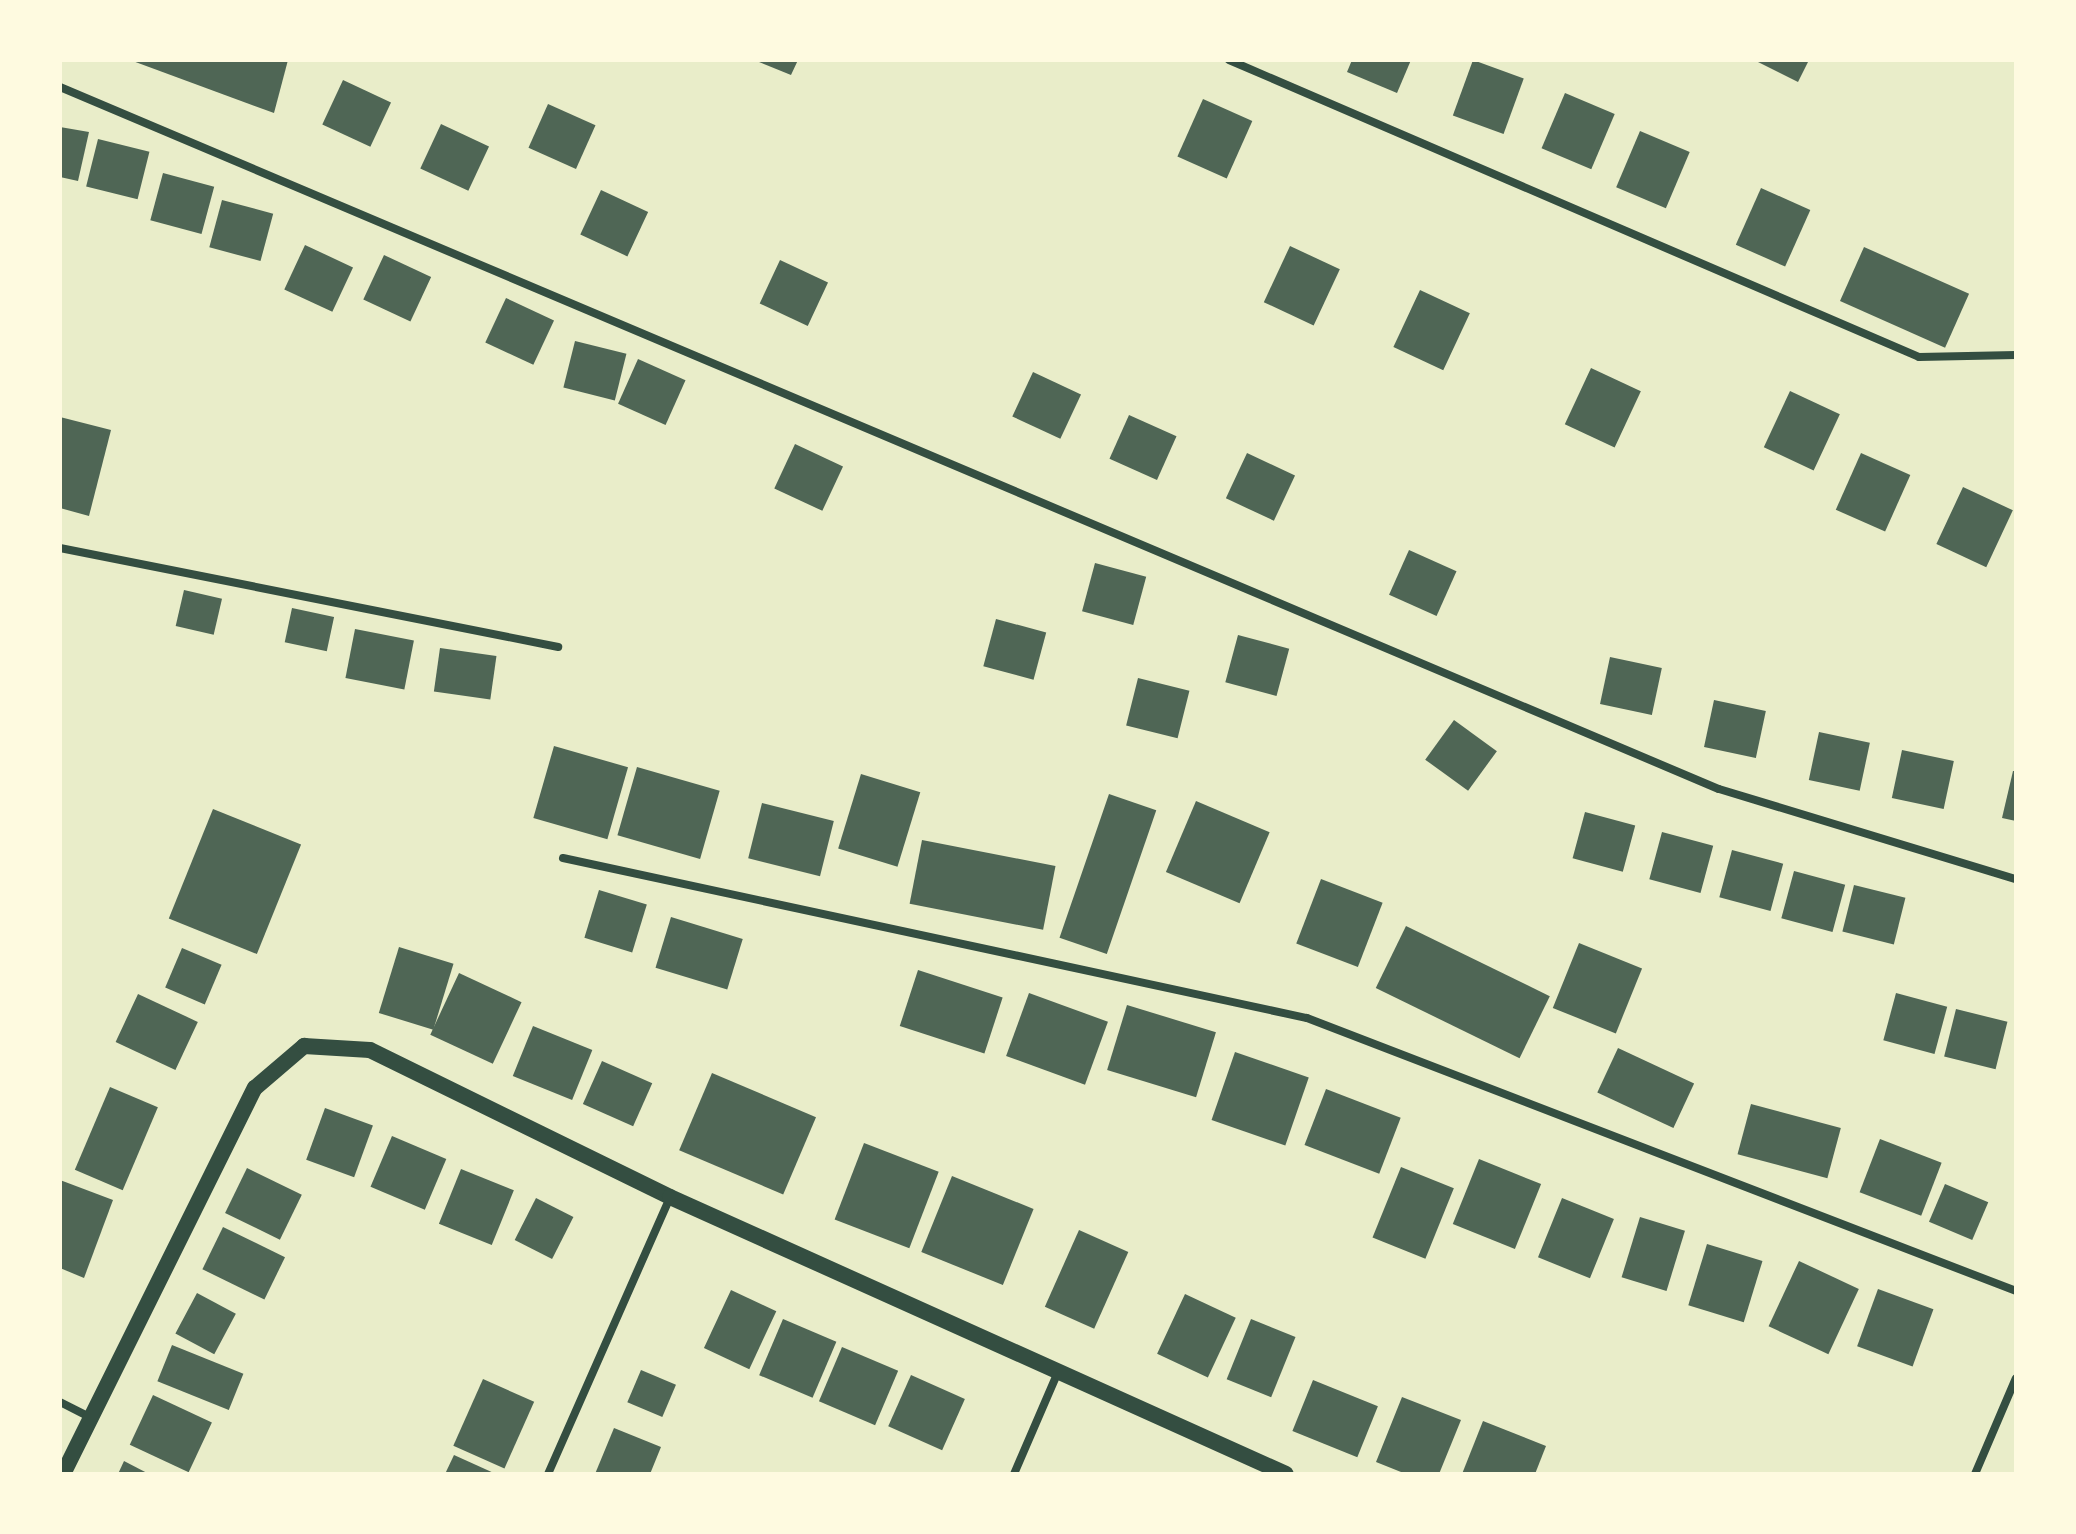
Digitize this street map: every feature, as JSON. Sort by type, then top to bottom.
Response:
[{"type":"main road","points":[[63,1474],[255,1088],[304,1046],[370,1050],[670,1197],[1286,1474]]},
{"type":"street","points":[[1229,60],[1919,357],[2016,355]]},
{"type":"street","points":[[60,87],[1719,789],[2016,879]]},
{"type":"street","points":[[60,548],[558,647]]},
{"type":"street","points":[[563,858],[1307,1018],[2016,1291]]},
{"type":"street","points":[[548,1474],[670,1197]]},
{"type":"street","points":[[1014,1474],[1058,1371]]},
{"type":"street","points":[[1975,1474],[2016,1378]]},
{"type":"street","points":[[60,1402],[90,1417]]},
{"type":"building","points":[[130,60],[288,60],[274,113]]},
{"type":"building","points":[[754,60],[798,60],[791,75]]},
{"type":"building","points":[[1352,60],[1411,60],[1397,93],[1347,72]]},
{"type":"building","points":[[1473,60],[1524,78],[1504,134],[1453,115]]},
{"type":"building","points":[[1754,60],[1809,60],[1798,82]]},
{"type":"building","points":[[343,80],[391,102],[370,147],[322,124]]},
{"type":"building","points":[[1565,93],[1615,114],[1591,169],[1542,148]]},
{"type":"building","points":[[1203,99],[1252,121],[1227,179],[1177,157]]},
{"type":"building","points":[[548,104],[596,125],[576,169],[528,148]]},
{"type":"building","points":[[441,124],[489,146],[468,191],[420,168]]},
{"type":"building","points":[[60,127],[89,132],[78,181],[60,177]]},
{"type":"building","points":[[1640,131],[1690,152],[1666,208],[1616,187]]},
{"type":"building","points":[[98,139],[149,152],[138,199],[86,187]]},
{"type":"building","points":[[163,173],[214,187],[202,234],[150,220]]},
{"type":"building","points":[[1761,188],[1810,210],[1785,267],[1736,245]]},
{"type":"building","points":[[601,190],[648,212],[627,256],[580,234]]},
{"type":"building","points":[[222,200],[273,214],[261,261],[209,247]]},
{"type":"building","points":[[305,245],[353,267],[332,312],[284,289]]},
{"type":"building","points":[[1290,246],[1340,269],[1314,325],[1264,302]]},
{"type":"building","points":[[1864,247],[1969,294],[1945,348],[1840,301]]},
{"type":"building","points":[[384,255],[431,277],[410,321],[363,299]]},
{"type":"building","points":[[780,260],[828,282],[808,326],[760,304]]},
{"type":"building","points":[[1420,290],[1470,313],[1443,370],[1393,347]]},
{"type":"building","points":[[506,298],[554,320],[533,365],[485,342]]},
{"type":"building","points":[[575,341],[626,354],[615,400],[563,388]]},
{"type":"building","points":[[638,359],[686,380],[666,425],[618,404]]},
{"type":"building","points":[[1591,368],[1641,391],[1615,447],[1565,424]]},
{"type":"building","points":[[1033,372],[1081,394],[1060,439],[1012,416]]},
{"type":"building","points":[[1790,391],[1840,414],[1814,470],[1764,447]]},
{"type":"building","points":[[1129,415],[1177,436],[1157,480],[1109,459]]},
{"type":"building","points":[[60,417],[111,430],[89,516],[60,508]]},
{"type":"building","points":[[795,444],[843,466],[822,511],[774,488]]},
{"type":"building","points":[[1247,453],[1295,475],[1274,521],[1226,498]]},
{"type":"building","points":[[1861,453],[1910,475],[1885,532],[1836,510]]},
{"type":"building","points":[[1963,487],[2013,510],[1986,567],[1936,544]]},
{"type":"building","points":[[1409,550],[1457,571],[1437,616],[1389,595]]},
{"type":"building","points":[[1095,563],[1146,577],[1133,625],[1082,611]]},
{"type":"building","points":[[184,590],[222,599],[214,635],[176,626]]},
{"type":"building","points":[[292,608],[334,617],[327,651],[285,642]]},
{"type":"building","points":[[996,619],[1046,632],[1034,680],[983,666]]},
{"type":"building","points":[[355,629],[414,640],[404,690],[345,678]]},
{"type":"building","points":[[1238,635],[1289,649],[1277,696],[1225,682]]},
{"type":"building","points":[[440,648],[496,656],[490,700],[434,692]]},
{"type":"building","points":[[1610,657],[1662,668],[1652,715],[1600,704]]},
{"type":"building","points":[[1138,678],[1189,691],[1178,738],[1126,726]]},
{"type":"building","points":[[1714,700],[1766,711],[1756,758],[1704,747]]},
{"type":"building","points":[[1454,720],[1497,751],[1468,791],[1425,760]]},
{"type":"building","points":[[1819,732],[1870,743],[1860,791],[1809,780]]},
{"type":"building","points":[[554,746],[628,767],[607,839],[533,818]]},
{"type":"building","points":[[1902,750],[1954,761],[1944,809],[1892,798]]},
{"type":"building","points":[[637,767],[720,791],[700,859],[617,835]]},
{"type":"building","points":[[2013,771],[2016,771],[2016,821],[2002,818]]},
{"type":"building","points":[[861,774],[920,792],[897,867],[838,849]]},
{"type":"building","points":[[1109,794],[1156,810],[1107,954],[1060,938]]},
{"type":"building","points":[[1196,801],[1270,832],[1240,903],[1166,872]]},
{"type":"building","points":[[762,803],[834,821],[820,876],[748,858]]},
{"type":"building","points":[[213,809],[301,845],[257,954],[169,918]]},
{"type":"building","points":[[1585,812],[1635,825],[1623,872],[1573,858]]},
{"type":"building","points":[[1662,832],[1713,846],[1701,893],[1649,879]]},
{"type":"building","points":[[922,840],[1056,866],[1043,930],[910,904]]},
{"type":"building","points":[[1732,850],[1783,864],[1771,911],[1719,897]]},
{"type":"building","points":[[1794,871],[1845,885],[1833,932],[1781,918]]},
{"type":"building","points":[[1321,879],[1383,903],[1358,967],[1296,943]]},
{"type":"building","points":[[1854,885],[1905,898],[1894,944],[1842,932]]},
{"type":"building","points":[[599,890],[647,905],[632,952],[584,938]]},
{"type":"building","points":[[671,917],[743,939],[727,990],[656,968]]},
{"type":"building","points":[[1406,926],[1550,996],[1520,1058],[1376,988]]},
{"type":"building","points":[[1579,943],[1642,968],[1616,1033],[1553,1008]]},
{"type":"building","points":[[399,947],[454,964],[433,1030],[379,1013]]},
{"type":"building","points":[[182,948],[222,965],[205,1004],[165,988]]},
{"type":"building","points":[[918,970],[1003,998],[984,1054],[900,1026]]},
{"type":"building","points":[[459,973],[522,1002],[493,1064],[430,1035]]},
{"type":"building","points":[[1029,993],[1108,1022],[1085,1085],[1006,1056]]},
{"type":"building","points":[[1896,993],[1947,1007],[1935,1054],[1883,1040]]},
{"type":"building","points":[[138,994],[198,1022],[175,1070],[116,1042]]},
{"type":"building","points":[[1127,1005],[1216,1032],[1196,1097],[1107,1070]]},
{"type":"building","points":[[1956,1009],[2007,1022],[1996,1069],[1944,1057]]},
{"type":"building","points":[[533,1026],[592,1050],[572,1100],[513,1076]]},
{"type":"building","points":[[1618,1048],[1694,1083],[1673,1128],[1597,1092]]},
{"type":"building","points":[[1235,1052],[1309,1077],[1285,1145],[1212,1120]]},
{"type":"building","points":[[602,1061],[652,1083],[633,1126],[583,1104]]},
{"type":"building","points":[[712,1073],[816,1117],[783,1194],[679,1150]]},
{"type":"building","points":[[110,1087],[158,1107],[123,1190],[75,1170]]},
{"type":"building","points":[[1326,1089],[1401,1118],[1379,1174],[1304,1145]]},
{"type":"building","points":[[1751,1104],[1841,1128],[1827,1178],[1738,1154]]},
{"type":"building","points":[[325,1108],[373,1125],[354,1177],[306,1160]]},
{"type":"building","points":[[392,1136],[446,1159],[425,1210],[371,1187]]},
{"type":"building","points":[[1880,1139],[1942,1163],[1921,1216],[1860,1192]]},
{"type":"building","points":[[864,1143],[939,1172],[909,1248],[835,1220]]},
{"type":"building","points":[[1479,1159],[1541,1184],[1515,1249],[1453,1224]]},
{"type":"building","points":[[1401,1167],[1454,1188],[1425,1259],[1373,1237]]},
{"type":"building","points":[[247,1168],[302,1195],[280,1240],[225,1213]]},
{"type":"building","points":[[461,1169],[514,1190],[492,1245],[439,1224]]},
{"type":"building","points":[[952,1176],[1034,1209],[1003,1285],[921,1252]]},
{"type":"building","points":[[60,1180],[113,1200],[84,1278],[60,1268]]},
{"type":"building","points":[[1945,1184],[1988,1202],[1972,1240],[1929,1222]]},
{"type":"building","points":[[536,1198],[573,1217],[552,1259],[515,1240]]},
{"type":"building","points":[[1562,1198],[1614,1219],[1590,1278],[1538,1257]]},
{"type":"building","points":[[1640,1217],[1685,1231],[1667,1291],[1622,1277]]},
{"type":"building","points":[[223,1227],[285,1257],[264,1299],[202,1269]]},
{"type":"building","points":[[1079,1230],[1128,1252],[1094,1329],[1045,1307]]},
{"type":"building","points":[[1707,1244],[1762,1261],[1744,1322],[1688,1305]]},
{"type":"building","points":[[1799,1261],[1859,1289],[1828,1354],[1769,1326]]},
{"type":"building","points":[[1878,1289],[1933,1309],[1913,1367],[1857,1346]]},
{"type":"building","points":[[731,1290],[776,1311],[749,1369],[704,1348]]},
{"type":"building","points":[[197,1293],[236,1314],[214,1354],[175,1334]]},
{"type":"building","points":[[1185,1294],[1236,1318],[1208,1377],[1157,1354]]},
{"type":"building","points":[[783,1319],[836,1342],[813,1398],[759,1375]]},
{"type":"building","points":[[1251,1319],[1296,1337],[1271,1397],[1227,1379]]},
{"type":"building","points":[[172,1345],[243,1374],[229,1410],[157,1381]]},
{"type":"building","points":[[842,1347],[898,1371],[875,1425],[819,1401]]},
{"type":"building","points":[[641,1370],[676,1385],[662,1417],[627,1402]]},
{"type":"building","points":[[911,1375],[965,1399],[942,1450],[888,1426]]},
{"type":"building","points":[[483,1379],[534,1402],[504,1468],[453,1446]]},
{"type":"building","points":[[1313,1380],[1378,1406],[1357,1457],[1292,1431]]},
{"type":"building","points":[[153,1395],[212,1422],[189,1472],[130,1445]]},
{"type":"building","points":[[1402,1397],[1461,1420],[1439,1474],[1406,1474],[1376,1462]]},
{"type":"building","points":[[1483,1421],[1546,1446],[1535,1474],[1462,1474]]},
{"type":"building","points":[[614,1428],[661,1447],[650,1474],[595,1474]]},
{"type":"building","points":[[454,1455],[496,1474],[445,1474]]},
{"type":"building","points":[[124,1461],[149,1474],[118,1474]]}]
